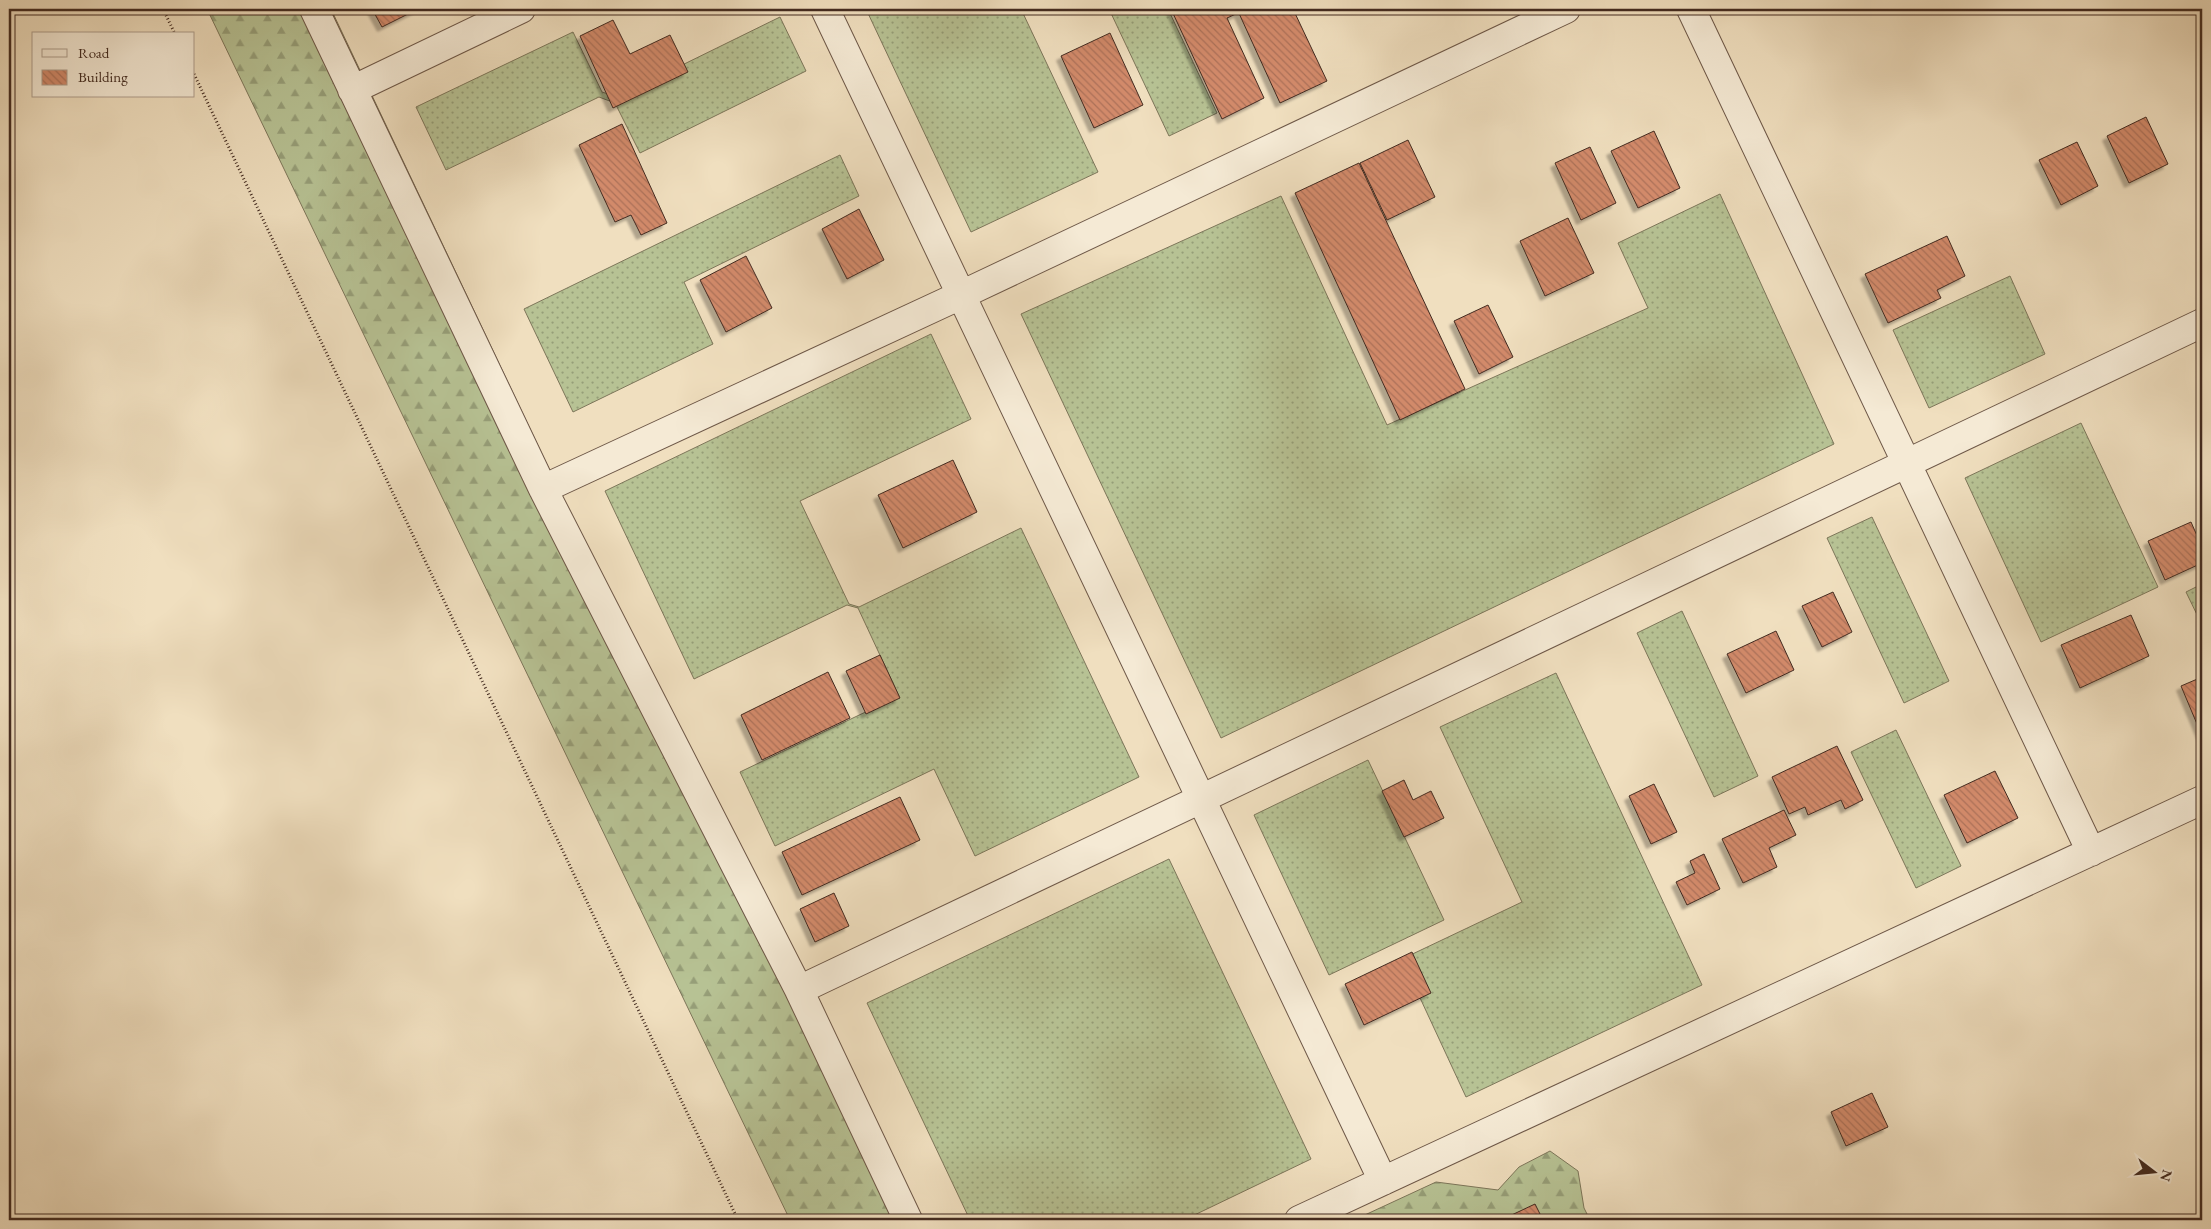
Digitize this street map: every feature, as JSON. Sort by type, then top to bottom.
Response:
[{"type":"street","points":[[314,9],[542,489],[799,990],[908,1220]]},
{"type":"street","points":[[352,90],[521,9]]},
{"type":"street","points":[[825,9],[1383,1181]]},
{"type":"street","points":[[542,489],[961,295],[1566,9]]},
{"type":"street","points":[[1691,9],[2091,852]]},
{"type":"street","points":[[799,990],[2202,323]]},
{"type":"street","points":[[1299,1220],[2202,800]]},
{"type":"path","points":[[163,9],[174,32]]},
{"type":"path","points":[[195,76],[738,1220]]},
{"type":"green space","points":[[207,9],[331,9],[905,1220],[790,1220]]},
{"type":"green space","points":[[866,9],[1021,9],[1098,172],[971,232]]},
{"type":"green space","points":[[1109,9],[1168,9],[1217,113],[1169,136]]},
{"type":"green space","points":[[780,17],[806,71],[640,153],[615,103],[599,97],[446,170],[416,107],[573,32],[602,92],[617,97]]},
{"type":"green space","points":[[840,155],[859,196],[684,282],[713,344],[573,412],[524,309]]},
{"type":"green space","points":[[1720,194],[1834,444],[1221,738],[1021,314],[1281,196],[1387,425],[1648,308],[1618,243]]},
{"type":"green space","points":[[2010,276],[2045,354],[1929,408],[1893,330]]},
{"type":"green space","points":[[931,334],[971,419],[800,501],[849,604],[859,607],[1021,528],[1139,777],[975,856],[934,769],[775,846],[740,772],[899,696],[858,608],[847,605],[694,679],[605,491]]},
{"type":"green space","points":[[2081,423],[2158,587],[2041,642],[1965,478]]},
{"type":"green space","points":[[1872,517],[1949,681],[1904,703],[1827,538]]},
{"type":"green space","points":[[2202,584],[2202,625],[2186,592]]},
{"type":"green space","points":[[1682,611],[1758,776],[1714,797],[1637,633]]},
{"type":"green space","points":[[1556,673],[1702,985],[1466,1097],[1402,959],[1522,902],[1440,727]]},
{"type":"green space","points":[[1896,730],[1961,866],[1916,888],[1851,752]]},
{"type":"green space","points":[[1368,760],[1444,920],[1329,975],[1254,815]]},
{"type":"green space","points":[[1169,859],[1311,1159],[1184,1220],[970,1220],[867,1003]]},
{"type":"green space","points":[[1550,1151],[1578,1171],[1584,1208],[1590,1220],[1354,1220],[1436,1182],[1498,1190],[1519,1167]]},
{"type":"building","points":[[372,9],[418,9],[382,27]]},
{"type":"building","points":[[1171,9],[1247,9],[1227,18],[1264,98],[1222,119]]},
{"type":"building","points":[[1237,9],[1293,9],[1327,81],[1280,103]]},
{"type":"building","points":[[613,20],[630,54],[670,35],[688,72],[613,108],[580,36]]},
{"type":"building","points":[[1110,33],[1143,105],[1094,128],[1061,56]]},
{"type":"building","points":[[2146,117],[2168,164],[2129,183],[2107,136]]},
{"type":"building","points":[[622,124],[667,223],[641,235],[631,215],[615,222],[579,145]]},
{"type":"building","points":[[1654,131],[1680,188],[1638,208],[1611,151]]},
{"type":"building","points":[[1408,140],[1435,197],[1387,220],[1360,163]]},
{"type":"building","points":[[2077,142],[2098,186],[2061,205],[2039,160]]},
{"type":"building","points":[[1590,147],[1616,203],[1581,220],[1555,163]]},
{"type":"building","points":[[1359,163],[1465,389],[1400,420],[1295,193]]},
{"type":"building","points":[[859,209],[884,260],[847,279],[822,229]]},
{"type":"building","points":[[1568,218],[1594,273],[1545,296],[1520,241]]},
{"type":"building","points":[[1947,236],[1965,276],[1937,290],[1941,298],[1888,323],[1865,274]]},
{"type":"building","points":[[746,256],[772,308],[726,332],[700,280]]},
{"type":"building","points":[[1488,305],[1513,357],[1479,374],[1454,321]]},
{"type":"building","points":[[953,460],[977,512],[903,548],[878,495]]},
{"type":"building","points":[[2191,522],[2202,547],[2202,563],[2165,580],[2148,541]]},
{"type":"building","points":[[1833,592],[1852,632],[1822,647],[1802,606]]},
{"type":"building","points":[[2131,615],[2149,656],[2080,688],[2061,645]]},
{"type":"building","points":[[1776,631],[1794,670],[1746,693],[1727,654]]},
{"type":"building","points":[[880,655],[900,698],[866,714],[846,671]]},
{"type":"building","points":[[828,672],[850,718],[762,760],[741,715]]},
{"type":"building","points":[[2202,677],[2202,736],[2181,686]]},
{"type":"building","points":[[1837,746],[1863,800],[1845,809],[1841,800],[1808,815],[1805,807],[1789,814],[1772,777]]},
{"type":"building","points":[[1995,771],[2018,818],[1967,843],[1944,795]]},
{"type":"building","points":[[1404,780],[1413,800],[1431,791],[1444,818],[1404,837],[1382,791]]},
{"type":"building","points":[[1654,784],[1677,832],[1651,844],[1629,796]]},
{"type":"building","points":[[900,797],[920,840],[802,895],[782,852]]},
{"type":"building","points":[[1784,810],[1796,835],[1769,848],[1777,867],[1743,883],[1722,839]]},
{"type":"building","points":[[1704,854],[1720,889],[1687,905],[1676,882],[1695,873],[1690,861]]},
{"type":"building","points":[[834,893],[849,926],[815,942],[800,909]]},
{"type":"building","points":[[1412,952],[1431,993],[1364,1025],[1345,984]]},
{"type":"building","points":[[1872,1093],[1888,1127],[1846,1146],[1831,1112]]},
{"type":"building","points":[[1535,1204],[1543,1220],[1501,1220]]}]
